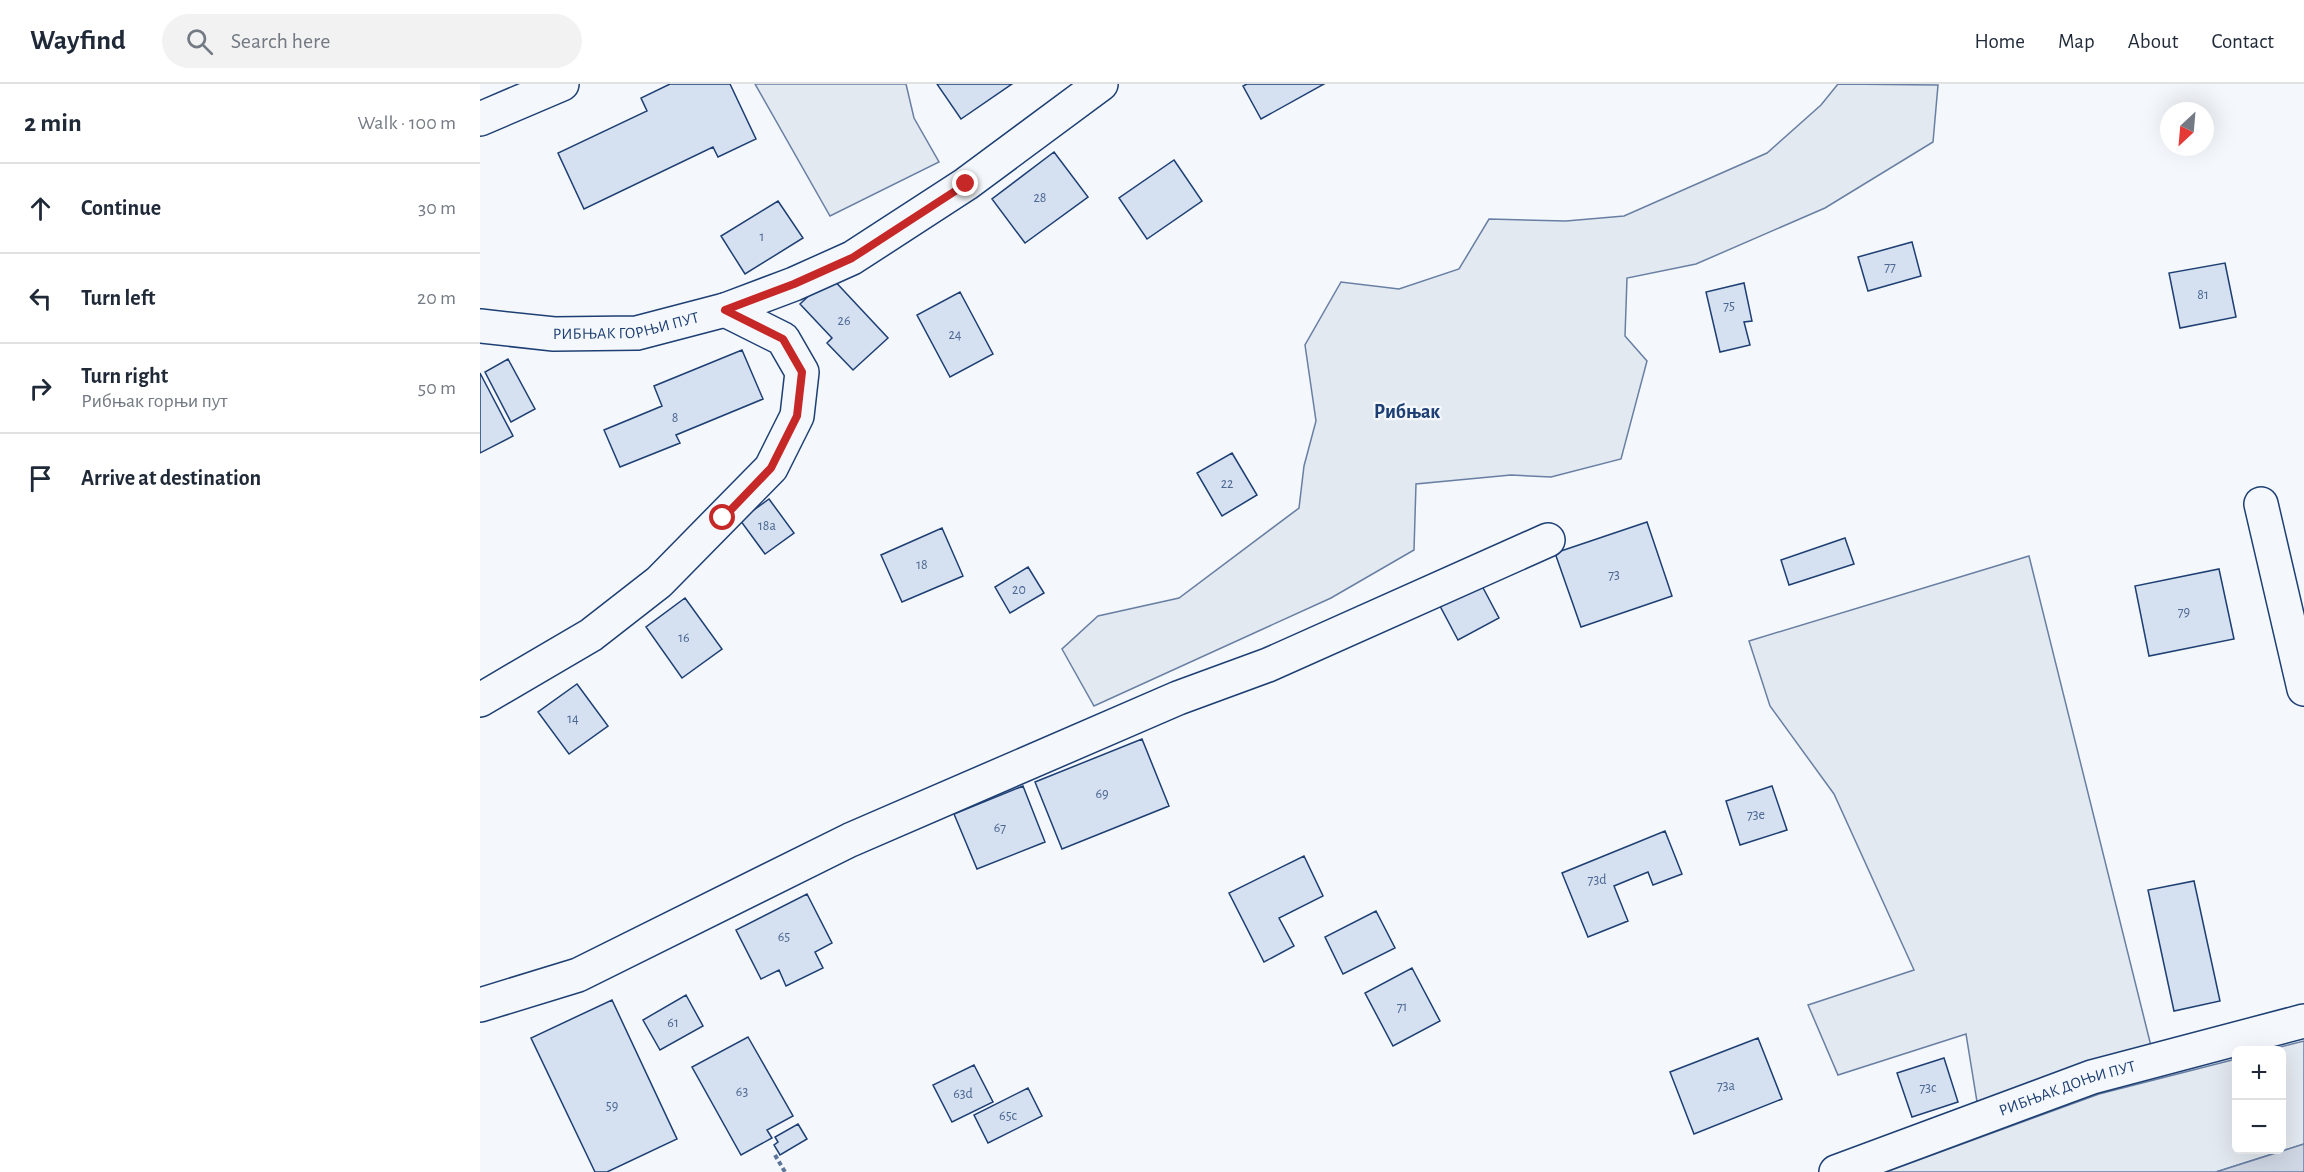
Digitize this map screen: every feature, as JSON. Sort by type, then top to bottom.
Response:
[{"type":"street","points":[[480,119],[562,84]]},
{"type":"street","name":"РИБЊАК ГОРЊИ ПУТ","points":[[480,326],[554,334],[637,333],[725,310],[794,284],[852,258],[966,184],[1101,84]]},
{"type":"street","points":[[480,700],[591,635],[651,588],[771,468],[797,416],[802,372],[783,339],[725,310]]},
{"type":"street","points":[[2261,504],[2304,689]]},
{"type":"street","points":[[480,1005],[578,975],[850,840],[1178,698],[1268,665],[1548,540]]},
{"type":"street","name":"РИБЊАК ДОЊИ ПУТ","points":[[1836,1172],[2092,1077],[2304,1021]]},
{"type":"path","points":[[775,1155],[785,1172]]},
{"type":"shaded area","points":[[755,84],[906,84],[914,118],[939,162],[830,216]]},
{"type":"shaded area","points":[[1838,84],[1938,85],[1933,142],[1825,208],[1696,264],[1627,278],[1625,336],[1647,361],[1621,459],[1551,477],[1511,475],[1416,484],[1414,550],[1331,598],[1094,706],[1062,649],[1098,616],[1179,598],[1299,508],[1304,466],[1316,421],[1305,345],[1341,282],[1399,289],[1459,269],[1489,219],[1566,221],[1624,216],[1767,153],[1821,105]]},
{"type":"shaded area","points":[[2029,556],[2152,1050],[1978,1108],[1966,1034],[1838,1075],[1808,1005],[1914,970],[1834,794],[1770,706],[1749,641]]},
{"type":"shaded area","points":[[2304,1041],[2304,1144],[2286,1150],[2286,1046],[2284,1046]]},
{"type":"shaded area","points":[[2232,1060],[2232,1154],[2273,1154],[2216,1172],[1886,1172],[2099,1094]]},
{"type":"shaded area","points":[[2304,1144],[2304,1172],[2216,1172],[2273,1154],[2286,1154],[2286,1150]]},
{"type":"building","points":[[670,84],[730,84],[756,139],[718,157],[713,147],[584,209],[558,153],[647,111],[641,98]]},
{"type":"building","points":[[937,84],[1012,84],[961,119]]},
{"type":"building","points":[[1247,84],[1324,84],[1261,119],[1243,86]]},
{"type":"building","points":[[1054,152],[1088,197],[1025,243],[992,199]]},
{"type":"building","points":[[1174,160],[1202,201],[1147,239],[1119,198]]},
{"type":"building","points":[[778,201],[803,238],[745,274],[721,236]]},
{"type":"building","points":[[1912,242],[1921,276],[1868,291],[1858,257]]},
{"type":"building","points":[[2225,263],[2236,317],[2180,328],[2169,273]]},
{"type":"building","points":[[830,276],[888,338],[853,370],[827,343],[832,338],[800,304]]},
{"type":"building","points":[[1744,283],[1752,321],[1744,322],[1750,345],[1720,352],[1706,292]]},
{"type":"building","points":[[960,292],[993,354],[950,377],[917,315]]},
{"type":"building","points":[[742,350],[763,399],[676,435],[680,443],[620,467],[604,430],[662,406],[654,386]]},
{"type":"building","points":[[508,359],[535,409],[511,422],[485,372]]},
{"type":"building","points":[[480,373],[513,436],[480,453]]},
{"type":"building","points":[[1232,453],[1257,495],[1222,516],[1197,473]]},
{"type":"building","points":[[769,499],[794,533],[765,554],[740,520]]},
{"type":"building","points":[[1647,522],[1672,596],[1581,627],[1555,553]]},
{"type":"building","points":[[942,528],[963,576],[902,602],[881,555]]},
{"type":"building","points":[[1845,538],[1854,564],[1789,585],[1781,560]]},
{"type":"building","points":[[1028,567],[1044,593],[1010,613],[995,587]]},
{"type":"building","points":[[2219,569],[2234,639],[2149,656],[2135,586]]},
{"type":"building","points":[[1481,584],[1499,618],[1458,640],[1440,606]]},
{"type":"building","points":[[685,598],[722,649],[682,678],[646,627]]},
{"type":"building","points":[[577,684],[608,726],[569,754],[538,712]]},
{"type":"building","points":[[1142,739],[1169,806],[1062,849],[1035,782]]},
{"type":"building","points":[[1023,786],[1045,842],[977,869],[954,814]]},
{"type":"building","points":[[1772,786],[1787,830],[1740,845],[1726,801]]},
{"type":"building","points":[[1665,831],[1682,874],[1653,885],[1648,872],[1614,886],[1628,921],[1588,937],[1562,873]]},
{"type":"building","points":[[1304,856],[1323,896],[1279,918],[1294,946],[1264,962],[1229,893]]},
{"type":"building","points":[[2194,881],[2220,1001],[2174,1011],[2148,890]]},
{"type":"building","points":[[807,894],[832,943],[815,952],[823,968],[786,986],[779,970],[761,979],[736,930]]},
{"type":"building","points":[[1376,911],[1395,948],[1343,974],[1325,937]]},
{"type":"building","points":[[1412,968],[1440,1021],[1393,1046],[1365,993]]},
{"type":"building","points":[[686,995],[703,1026],[660,1050],[643,1020]]},
{"type":"building","points":[[612,1000],[677,1139],[607,1172],[595,1172],[531,1038]]},
{"type":"building","points":[[748,1037],[793,1116],[767,1130],[772,1138],[741,1155],[692,1067]]},
{"type":"building","points":[[1758,1038],[1782,1099],[1694,1134],[1670,1072]]},
{"type":"building","points":[[1944,1058],[1958,1102],[1912,1117],[1897,1073]]},
{"type":"building","points":[[974,1065],[993,1102],[952,1122],[933,1085]]},
{"type":"building","points":[[1028,1088],[1042,1116],[988,1143],[974,1115]]},
{"type":"building","points":[[798,1124],[807,1139],[780,1155],[774,1145],[778,1142],[775,1137]]},
{"type":"district","name":"Рибњак","points":[[1407,412]]},
{"type":"route","points":[[723,518],[771,468],[797,416],[802,372],[783,339],[725,310],[794,284],[852,258],[966,184]]}]
